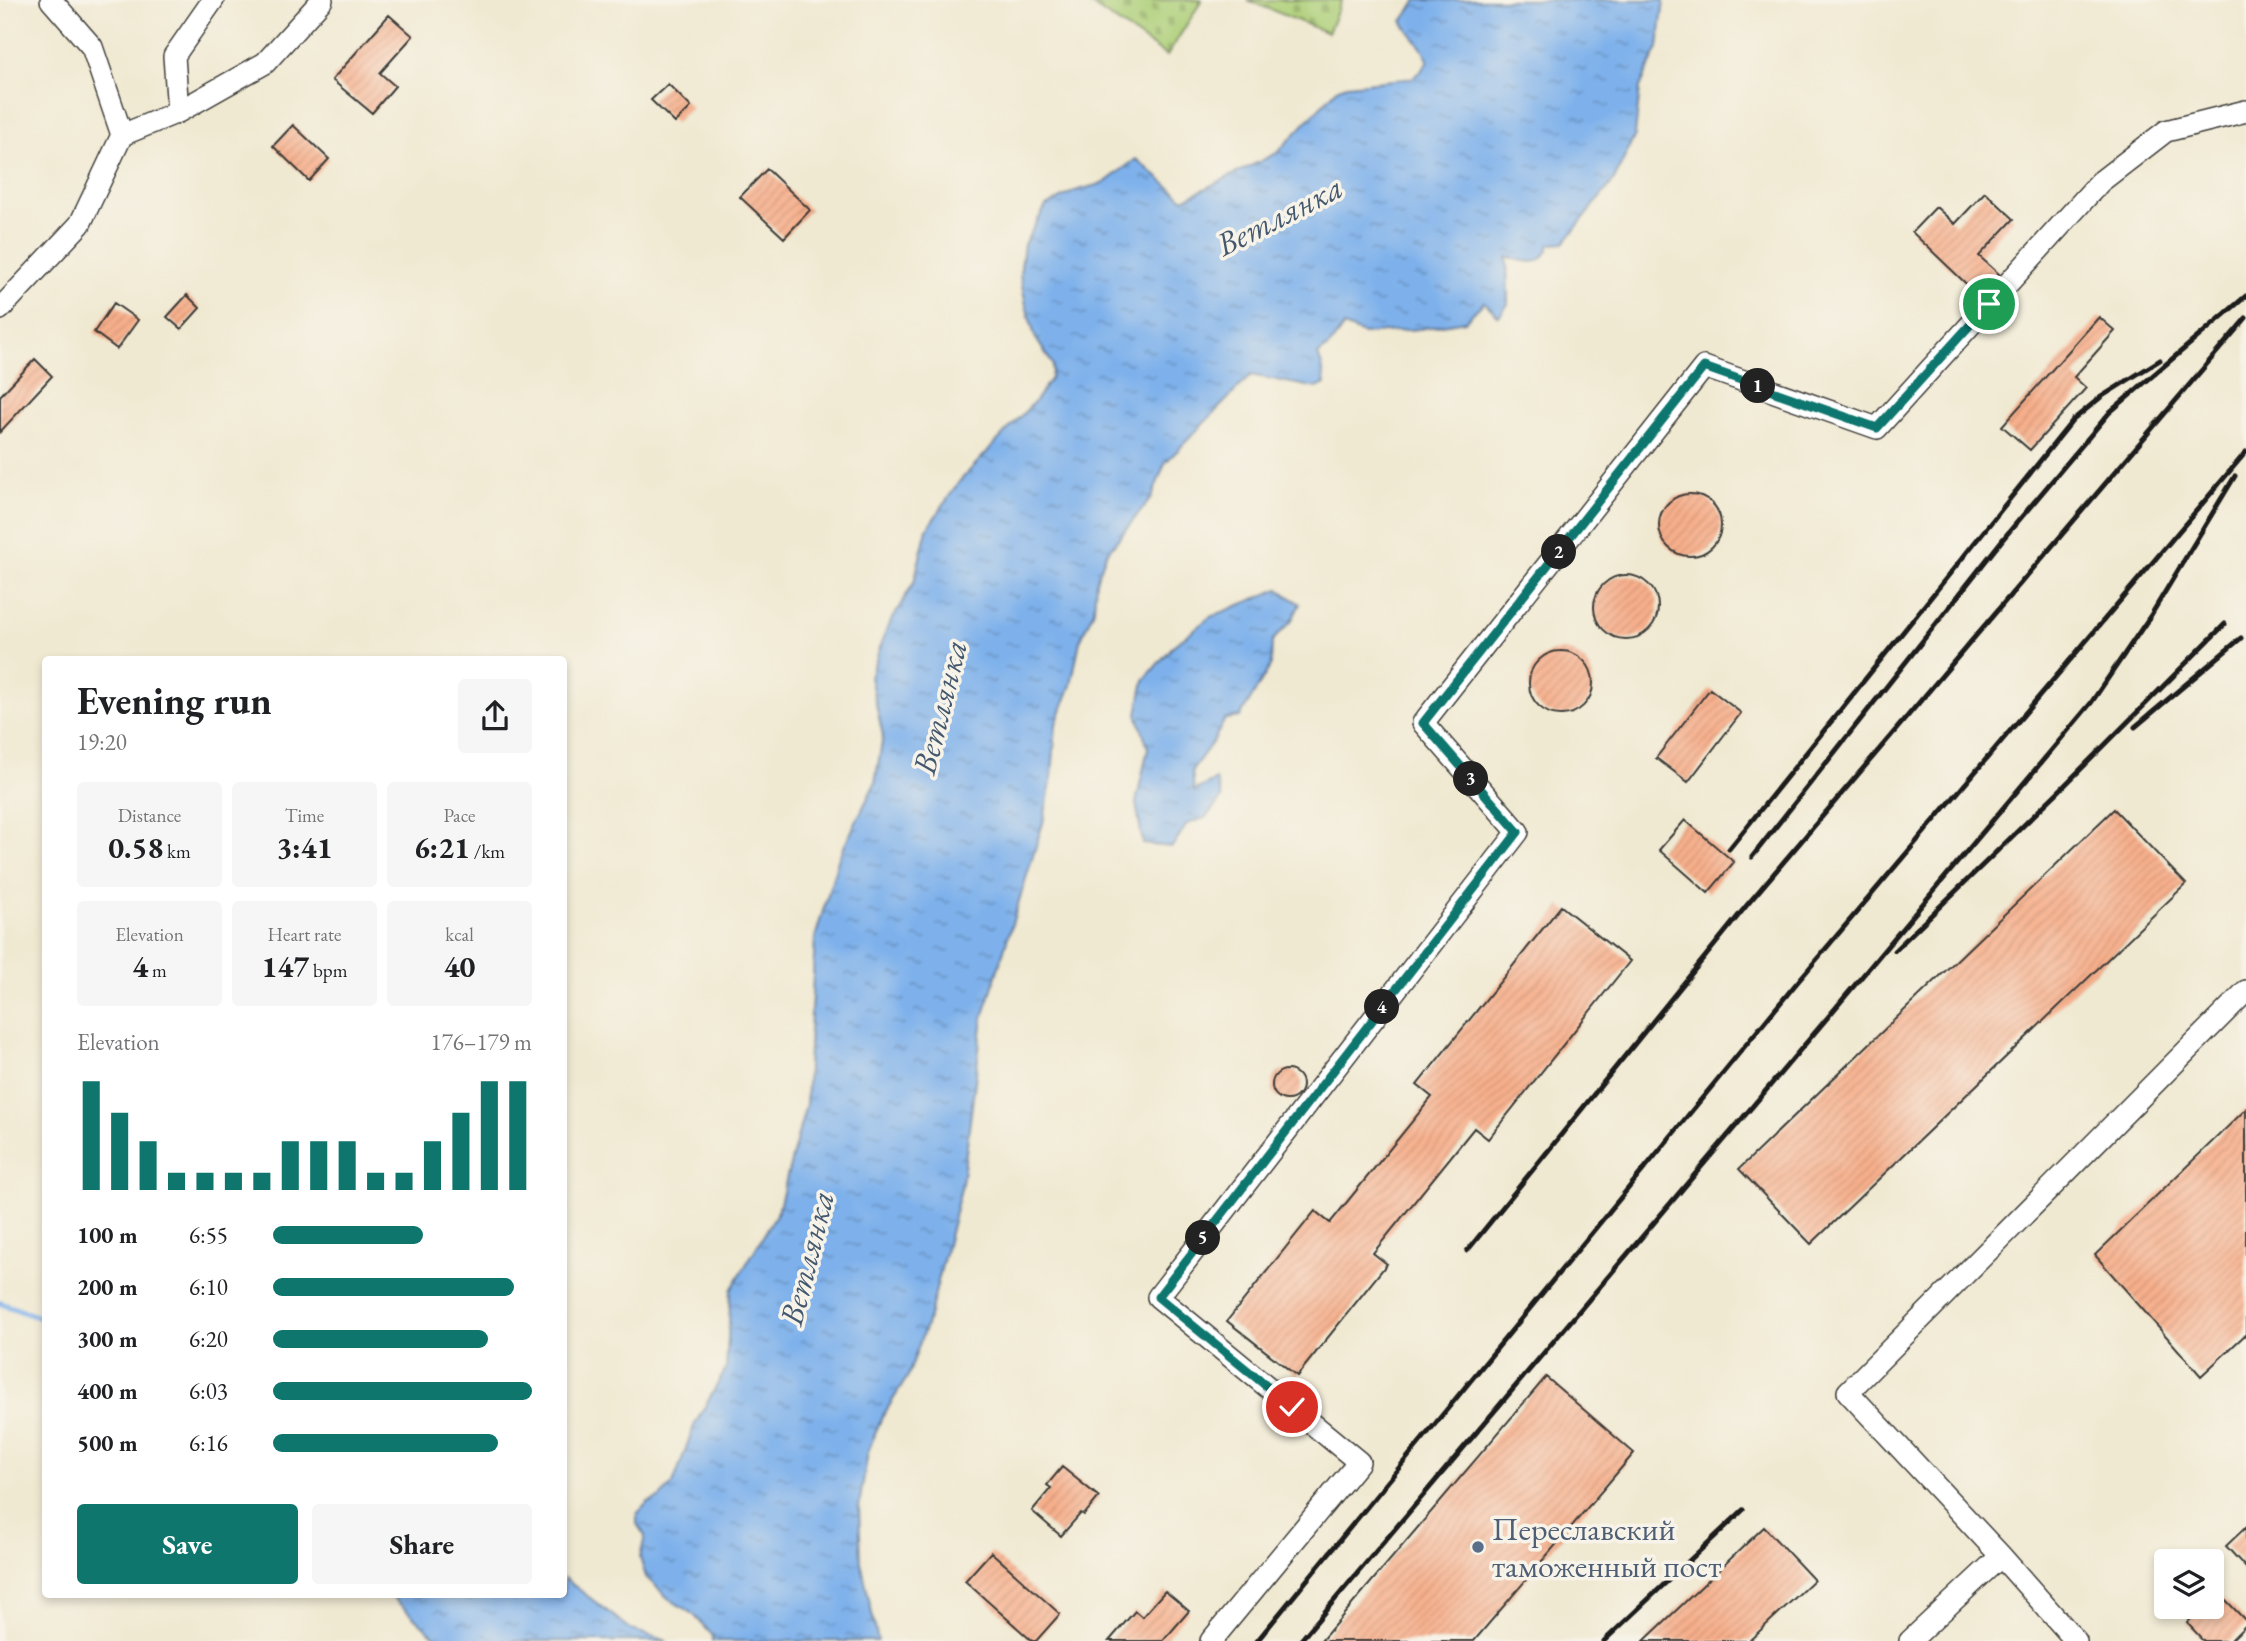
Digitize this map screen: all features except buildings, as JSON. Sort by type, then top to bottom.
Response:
[{"type":"street","points":[[51,0],[92,47],[122,135]]},
{"type":"street","points":[[178,112],[174,56],[213,0]]},
{"type":"street","points":[[0,309],[80,224],[122,135],[178,112],[265,64],[322,0]]},
{"type":"street","points":[[1211,1641],[1359,1462],[1158,1297],[1518,832],[1423,723],[1704,367],[1877,428],[2101,181],[2165,131],[2246,111]]},
{"type":"street","points":[[2076,1641],[1848,1392],[2246,991]]},
{"type":"street","points":[[1910,1641],[2000,1556]]},
{"type":"green space","points":[[1085,0],[1202,0],[1167,56]]},
{"type":"green space","points":[[1247,0],[1342,0],[1328,33]]},
{"type":"water","name":"Ветлянка","points":[[1417,0],[1664,0],[1658,48],[1640,87],[1635,135],[1614,180],[1564,243],[1550,244],[1543,257],[1533,262],[1507,257],[1508,304],[1499,316],[1484,302],[1465,321],[1419,329],[1363,334],[1344,326],[1330,345],[1318,355],[1325,384],[1317,388],[1251,375],[1165,463],[1152,497],[1106,554],[1096,581],[1094,610],[1080,641],[1071,685],[1056,724],[1052,777],[1043,823],[983,1018],[962,1184],[930,1314],[908,1376],[881,1419],[868,1452],[859,1506],[861,1562],[878,1641],[712,1641],[713,1636],[694,1615],[668,1598],[646,1577],[640,1558],[645,1536],[637,1524],[637,1514],[648,1502],[659,1498],[673,1484],[694,1426],[726,1369],[731,1290],[778,1211],[806,1104],[815,938],[839,857],[875,783],[883,736],[870,677],[887,628],[914,582],[927,529],[959,482],[1035,401],[1051,378],[1053,365],[1035,337],[1026,305],[1020,275],[1024,244],[1046,206],[1075,191],[1104,183],[1136,159],[1184,199],[1277,153],[1338,88],[1412,78],[1422,70],[1428,60],[1402,21]]},
{"type":"water","points":[[1279,589],[1300,604],[1291,622],[1272,641],[1271,665],[1240,717],[1225,719],[1214,740],[1192,770],[1194,791],[1216,780],[1222,798],[1205,818],[1187,824],[1172,847],[1143,844],[1136,803],[1148,748],[1137,714],[1144,680],[1174,645],[1210,617]]},
{"type":"water","points":[[567,1580],[632,1630],[667,1641],[440,1641],[393,1598],[567,1598]]},
{"type":"waterway","points":[[0,1303],[42,1319]]},
{"type":"railway","points":[[1752,857],[2003,539],[2110,412],[2246,296]]},
{"type":"railway","points":[[1467,1251],[1747,905],[2246,318]]},
{"type":"railway","points":[[1729,849],[2073,420],[2101,397],[2160,360]]},
{"type":"railway","points":[[1257,1641],[1795,985],[2246,452]]},
{"type":"railway","points":[[1300,1641],[2091,703],[2151,615],[2235,476]]},
{"type":"railway","points":[[1895,950],[2062,788],[2225,624]]},
{"type":"railway","points":[[2135,727],[2241,638]]},
{"type":"railway","points":[[1604,1641],[1743,1510]]},
{"type":"place","name":"Переславский таможенный пост","points":[[1478,1547]]},
{"type":"route","points":[[1292,1407],[1158,1297],[1518,832],[1423,723],[1704,367],[1877,428],[1989,304]]}]
